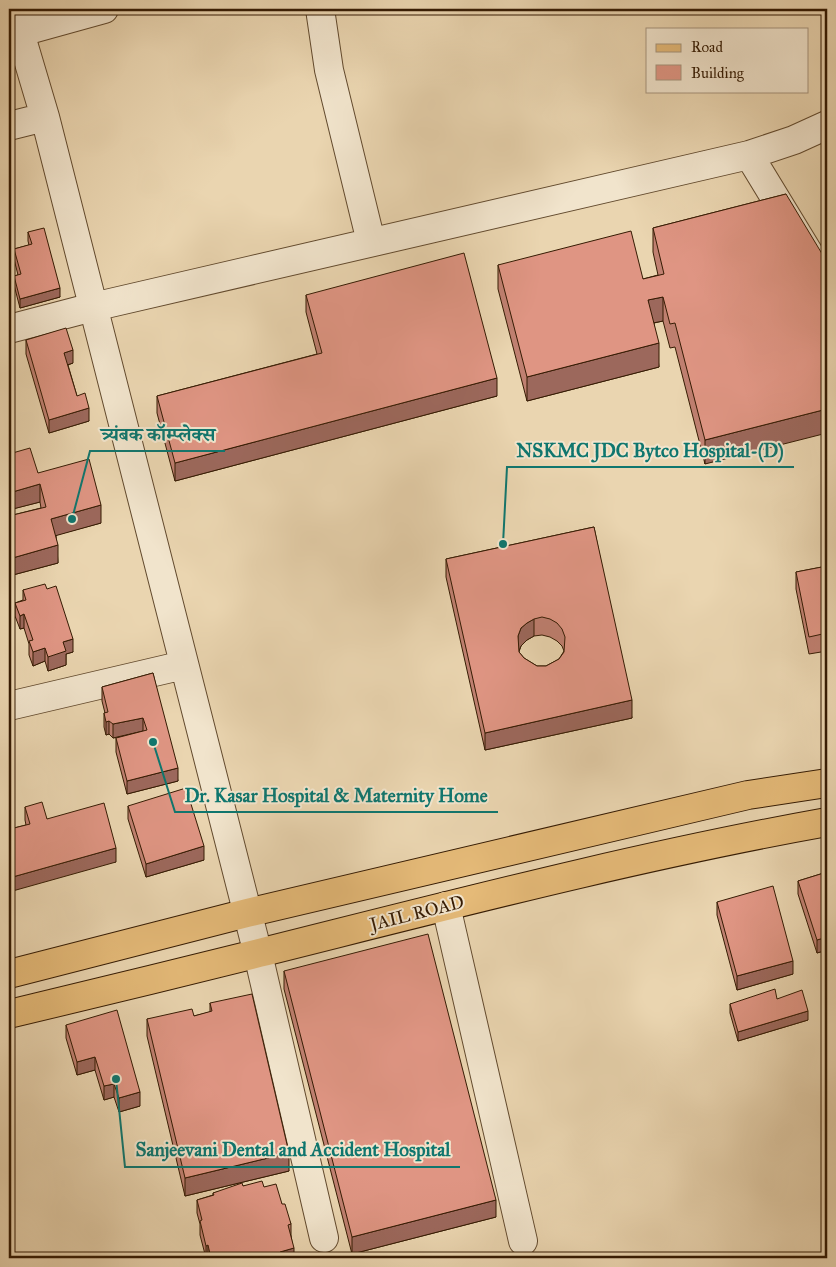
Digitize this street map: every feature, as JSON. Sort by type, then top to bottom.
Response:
[{"type":"main road","points":[[9,974],[247,913],[748,796],[827,784]]},
{"type":"main road","name":"JAIL ROAD","points":[[9,1014],[446,906],[744,837],[827,822]]},
{"type":"street","points":[[104,9],[17,21],[45,117],[258,954],[324,1238]]},
{"type":"street","points":[[320,9],[329,70],[371,242]]},
{"type":"street","points":[[9,126],[45,117]]},
{"type":"street","points":[[9,329],[93,307],[749,155],[794,140],[827,125]]},
{"type":"street","points":[[749,155],[827,283]]},
{"type":"street","points":[[9,706],[184,665]]},
{"type":"street","points":[[446,906],[523,1240]]},
{"type":"building","points":[[786,194],[827,262],[827,409],[705,440],[675,323],[670,324],[663,297],[648,300],[659,343],[527,377],[498,265],[631,231],[643,279],[664,274],[653,228]]},
{"type":"building","points":[[44,228],[60,288],[20,299],[14,276],[21,274],[14,249],[32,244],[28,232]]},
{"type":"building","points":[[464,253],[497,378],[175,463],[157,396],[322,353],[306,295]]},
{"type":"building","points":[[66,328],[73,350],[64,353],[77,396],[85,393],[89,408],[49,420],[26,340]]},
{"type":"building","points":[[30,448],[38,473],[89,459],[101,505],[51,519],[58,545],[9,559],[9,497],[13,515],[46,507],[40,484],[9,493],[9,454]]},
{"type":"building","points":[[594,527],[632,700],[485,733],[446,559]],"holes":[[[542,617],[550,619],[562,629],[565,637],[564,652],[559,659],[546,666],[537,666],[524,658],[519,652],[518,636],[521,628],[534,619]]]},
{"type":"building","points":[[827,566],[827,633],[809,637],[796,572]]},
{"type":"building","points":[[45,584],[47,589],[56,586],[73,639],[63,642],[66,651],[48,657],[45,648],[33,652],[29,641],[33,640],[24,614],[20,616],[15,603],[26,600],[23,590]]},
{"type":"building","points":[[9,645],[14,660],[9,662]]},
{"type":"building","points":[[153,673],[178,768],[127,781],[116,738],[147,730],[143,718],[113,724],[109,721],[106,722],[104,713],[108,712],[102,687]]},
{"type":"building","points":[[186,788],[204,846],[146,864],[128,806]]},
{"type":"building","points":[[42,802],[47,819],[104,803],[116,848],[9,878],[9,810],[14,828],[30,824],[25,807]]},
{"type":"building","points":[[827,872],[827,937],[817,940],[798,881]]},
{"type":"building","points":[[773,886],[793,961],[737,976],[717,902]]},
{"type":"building","points":[[428,934],[496,1200],[352,1237],[284,971]]},
{"type":"building","points":[[775,989],[777,999],[802,990],[808,1011],[738,1032],[730,1004]]},
{"type":"building","points":[[252,994],[289,1153],[185,1178],[147,1019],[192,1009],[194,1016],[212,1011],[210,1003]]},
{"type":"building","points":[[117,1010],[140,1092],[119,1098],[114,1084],[104,1086],[95,1057],[77,1062],[66,1025]]},
{"type":"building","points":[[262,1181],[264,1187],[276,1184],[291,1224],[288,1225],[294,1248],[265,1258],[211,1258],[208,1245],[206,1246],[197,1200],[242,1183],[243,1186]]},
{"type":"place","name":"त्र्यंबक कॉम्प्लेक्स","points":[[72,519]]},
{"type":"place","name":"NSKMC JDC Bytco Hospital-(D)","points":[[503,544]]},
{"type":"place","name":"Dr. Kasar Hospital & Maternity Home","points":[[153,742]]},
{"type":"place","name":"Sanjeevani Dental and Accident Hospital","points":[[116,1079]]}]
